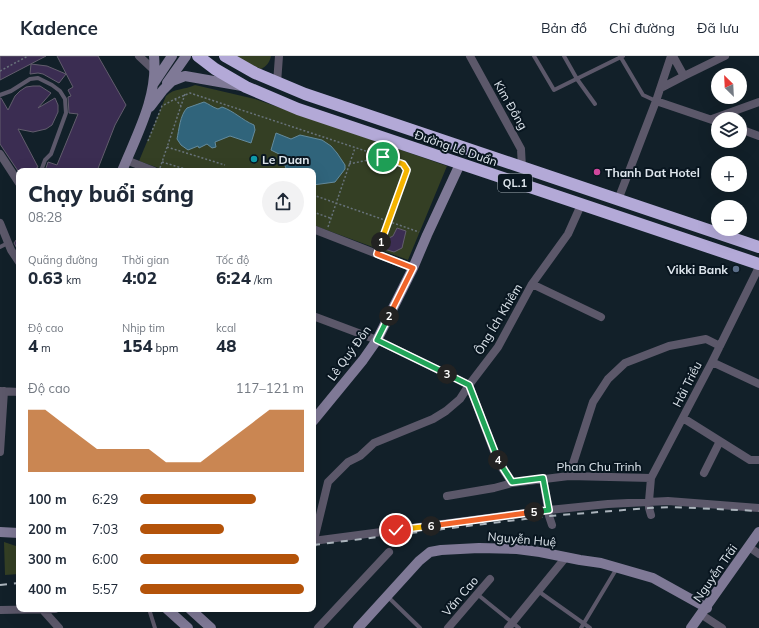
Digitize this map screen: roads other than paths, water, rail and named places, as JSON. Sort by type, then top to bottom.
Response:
[{"type":"highway","name":"Đường Lê Duẩn","points":[[198,56],[215,69],[246,87],[298,109],[759,266]]},
{"type":"highway","name":"Đường Lê Duẩn","points":[[225,56],[255,73],[305,94],[759,247]]},
{"type":"highway","points":[[272,98],[277,83]]},
{"type":"highway","points":[[460,164],[465,149]]},
{"type":"street","points":[[138,56],[154,71]]},
{"type":"street","points":[[123,168],[146,112],[154,84],[154,56]]},
{"type":"street","points":[[154,84],[172,56]]},
{"type":"street","points":[[146,112],[186,56]]},
{"type":"street","points":[[277,83],[280,56]]},
{"type":"street","name":"Kim Đồng","points":[[470,56],[521,149],[522,168]]},
{"type":"street","points":[[672,56],[684,76]]},
{"type":"street","points":[[618,200],[672,56]]},
{"type":"street","points":[[661,88],[725,56]]},
{"type":"street","points":[[162,90],[172,81],[185,76],[246,87]]},
{"type":"street","points":[[656,101],[711,119]]},
{"type":"street","points":[[735,112],[759,102]]},
{"type":"street","points":[[747,132],[759,136]]},
{"type":"street","points":[[0,154],[16,178]]},
{"type":"street","points":[[126,160],[146,168]]},
{"type":"street","name":"Lê Quý Đôn","points":[[316,417],[363,360],[377,340],[413,268],[460,164]]},
{"type":"street","name":"Ông Ích Khiêm","points":[[316,531],[328,482],[348,462],[360,456],[374,443],[433,419],[446,411],[460,399],[498,347],[532,284],[568,234],[581,205]]},
{"type":"street","points":[[0,223],[16,256]]},
{"type":"street","points":[[316,230],[413,268]]},
{"type":"street","name":"Hải Triều","points":[[651,515],[648,501],[651,478],[712,362],[759,266]]},
{"type":"street","points":[[532,284],[601,317]]},
{"type":"street","points":[[316,317],[377,340],[469,385],[498,462],[512,482]]},
{"type":"street","points":[[569,476],[593,402],[608,379],[625,363],[669,346],[706,339],[720,346]]},
{"type":"street","points":[[712,362],[759,384]]},
{"type":"street","points":[[0,452],[2,391],[16,392]]},
{"type":"street","points":[[683,418],[750,460],[759,460]]},
{"type":"street","points":[[704,473],[720,441]]},
{"type":"street","name":"Phan Chu Trinh","points":[[447,496],[494,488],[512,482],[543,478],[569,476],[651,478]]},
{"type":"street","points":[[543,478],[549,516],[552,525]]},
{"type":"street","points":[[316,543],[549,510],[648,501],[759,508]]},
{"type":"street","points":[[0,532],[16,533]]},
{"type":"street","name":"Nguyễn Trãi","points":[[691,628],[759,532]]},
{"type":"street","points":[[749,547],[759,554]]},
{"type":"street","name":"Nguyễn Huệ","points":[[358,628],[419,562],[430,552],[441,550],[517,549],[601,563],[653,578],[704,611]]},
{"type":"street","points":[[318,628],[389,552]]},
{"type":"street","points":[[513,626],[538,591],[566,557]]},
{"type":"street","name":"Văn Cao","points":[[448,628],[490,579]]},
{"type":"street","points":[[0,610],[16,610]]},
{"type":"street","points":[[704,611],[722,628]]},
{"type":"street","points":[[44,612],[60,628]]},
{"type":"street","points":[[170,612],[188,628]]},
{"type":"street","points":[[193,612],[211,628]]},
{"type":"lane","points":[[534,56],[554,90],[621,56],[644,96],[656,101]]},
{"type":"lane","points":[[564,56],[594,104]]},
{"type":"lane","points":[[0,95],[30,79],[38,78],[60,91],[65,99],[66,113],[51,154],[45,160],[42,168]]},
{"type":"lane","points":[[0,248],[9,242]]},
{"type":"lane","points":[[583,626],[618,568]]},
{"type":"lane","points":[[538,591],[583,626],[590,628]]},
{"type":"lane","points":[[477,594],[513,626]]},
{"type":"lane","points":[[387,596],[420,628]]},
{"type":"lane","points":[[150,612],[155,628]]},
{"type":"water","points":[[204,102],[218,109],[222,107],[254,125],[255,130],[251,143],[230,136],[215,142],[216,147],[212,148],[207,144],[199,148],[198,146],[188,150],[181,145],[177,139],[180,123],[185,111],[187,108]]},
{"type":"water","points":[[276,133],[291,139],[300,135],[322,140],[331,146],[337,153],[345,165],[345,169],[335,182],[316,185],[316,168],[286,168],[281,155],[271,150]]},
{"type":"railway","points":[[316,545],[549,516],[649,508],[672,507],[759,511]]},
{"type":"railway","points":[[0,585],[16,583]]},
{"type":"place","name":"Le Duan","points":[[254,159]]},
{"type":"place","name":"Thanh Dat Hotel","points":[[597,172]]},
{"type":"place","name":"Vikki Bank","points":[[736,269]]}]
